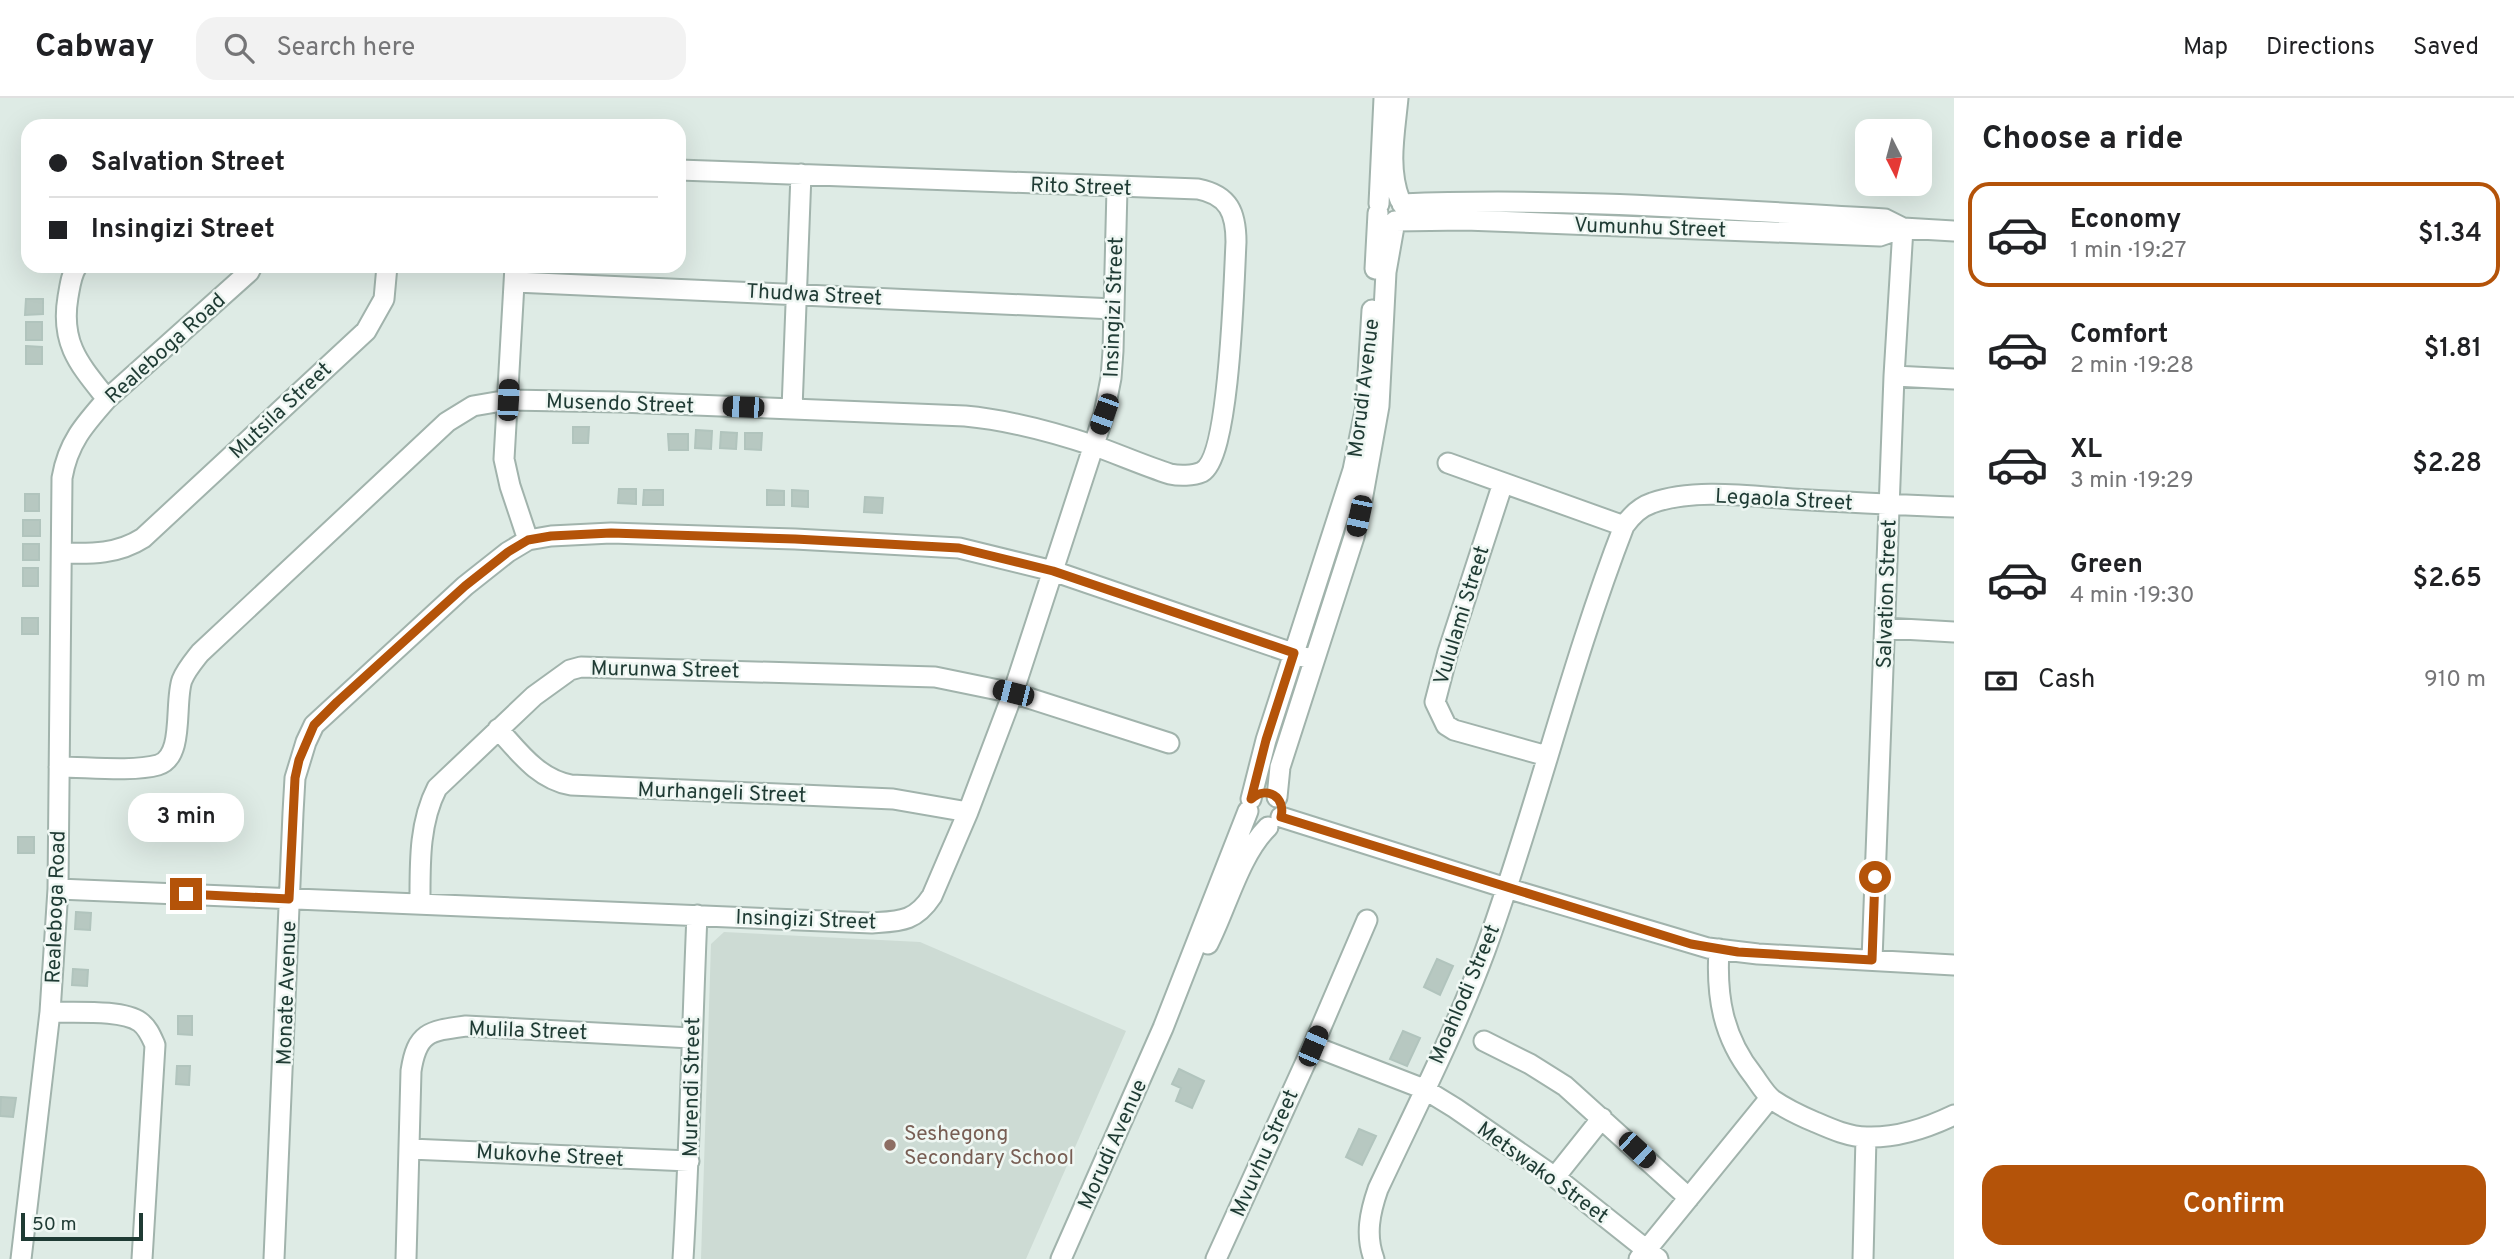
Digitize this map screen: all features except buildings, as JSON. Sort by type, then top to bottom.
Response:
[{"type":"street","name":"Morudi Avenue","points":[[1277,797],[1280,767],[1354,537],[1370,460],[1380,394],[1391,208],[1384,98]]},
{"type":"street","name":"Morudi Avenue","points":[[1061,1259],[1163,1028],[1250,805],[1266,740],[1342,508],[1361,439],[1366,406],[1395,186],[1393,165],[1398,98]]},
{"type":"street","name":"Rito Street","points":[[686,170],[1210,191],[1219,196],[1233,215],[1236,227],[1228,373],[1214,452]]},
{"type":"street","points":[[792,409],[801,174]]},
{"type":"street","name":"Insingizi Street","points":[[58,889],[420,902],[872,923],[900,921],[915,916],[932,896],[968,812],[1013,693],[1104,414],[1111,378],[1117,188]]},
{"type":"street","name":"Vumunhu Street","points":[[1391,208],[1469,201],[1596,203],[1885,219],[1903,228],[1954,230]]},
{"type":"street","name":"Salvation Street","points":[[1872,960],[1894,376],[1903,228]]},
{"type":"street","points":[[73,273],[67,299],[66,330],[69,344],[81,367],[107,399]]},
{"type":"street","name":"Realeboga Road","points":[[21,1259],[50,1012],[58,889],[62,478],[65,460],[76,437],[107,399],[248,273]]},
{"type":"street","name":"Mutsila Street","points":[[63,554],[113,551],[131,546],[143,538],[366,331],[384,299],[386,273]]},
{"type":"street","points":[[515,274],[504,459],[528,540]]},
{"type":"street","name":"Thudwa Street","points":[[515,274],[798,293],[1114,309]]},
{"type":"street","points":[[1894,376],[1954,379]]},
{"type":"street","name":"Musendo Street","points":[[60,767],[146,768],[164,763],[170,758],[175,742],[181,682],[200,653],[447,422],[473,406],[508,400],[984,418],[1093,445],[1173,475],[1193,475],[1202,471],[1208,467],[1214,452]]},
{"type":"street","points":[[1448,463],[1623,526]]},
{"type":"street","name":"Vululami Street","points":[[1503,483],[1448,652],[1435,702],[1446,725],[1454,730],[1546,756]]},
{"type":"street","name":"Legaola Street","points":[[1623,526],[1632,515],[1653,502],[1687,496],[1729,495],[1954,507]]},
{"type":"street","name":"Moahlodi Street","points":[[1374,1259],[1369,1240],[1371,1209],[1465,1000],[1506,888],[1546,756],[1623,526]]},
{"type":"street","name":"Monate Avenue","points":[[274,1259],[295,778],[299,760],[314,725],[465,586],[508,552],[528,540],[611,533],[959,548],[1053,571],[1313,660]]},
{"type":"street","points":[[1885,628],[1954,632]]},
{"type":"street","name":"Murunwa Street","points":[[420,902],[420,852],[424,823],[437,788],[498,729],[570,670],[593,666],[935,677],[1013,693],[1169,743]]},
{"type":"street","name":"Murhangeli Street","points":[[498,729],[538,772],[559,783],[893,799],[968,812]]},
{"type":"street","points":[[1275,822],[1282,806],[1277,797],[1261,793],[1250,805],[1252,821],[1257,825],[1275,822],[1691,944],[1719,949],[1954,965]]},
{"type":"street","name":"Morudi Avenue","points":[[1163,1028],[1216,927],[1248,854],[1258,837],[1275,822]]},
{"type":"street","name":"Murendi Street","points":[[683,1259],[697,915]]},
{"type":"street","name":"Mvuvhu Street","points":[[1216,1259],[1367,920]]},
{"type":"street","points":[[1719,949],[1718,994],[1723,1018],[1742,1061],[1770,1098],[1795,1114],[1833,1129],[1866,1137],[1901,1134],[1930,1126],[1954,1115]]},
{"type":"street","points":[[50,1012],[119,1014],[133,1017],[150,1033],[155,1045],[142,1259]]},
{"type":"street","name":"Mulila Street","points":[[406,1259],[411,1071],[414,1050],[419,1041],[444,1029],[466,1026],[691,1038]]},
{"type":"street","points":[[1484,1041],[1530,1063],[1565,1086],[1689,1198]]},
{"type":"street","points":[[1313,1046],[1424,1089]]},
{"type":"street","name":"Metswako Street","points":[[1424,1089],[1555,1177],[1648,1256]]},
{"type":"street","points":[[1648,1256],[1689,1198],[1770,1098]]},
{"type":"street","points":[[1555,1177],[1602,1118]]},
{"type":"street","points":[[1863,1259],[1866,1137]]},
{"type":"street","name":"Mukovhe Street","points":[[410,1149],[689,1161]]},
{"type":"shaded area","name":"Seshegong Secondary School","points":[[724,932],[920,942],[1126,1031],[1026,1259],[701,1259],[711,944]]},
{"type":"place","name":"Seshegong Secondary School","points":[[890,1145]]},
{"type":"route","points":[[186,894],[289,899],[295,778],[299,760],[314,725],[465,586],[508,552],[528,540],[611,533],[959,548],[1053,571],[1294,653],[1266,740],[1251,799],[1267,792],[1280,801],[1283,812],[1281,817],[1691,944],[1738,952],[1872,960],[1875,877]]}]
